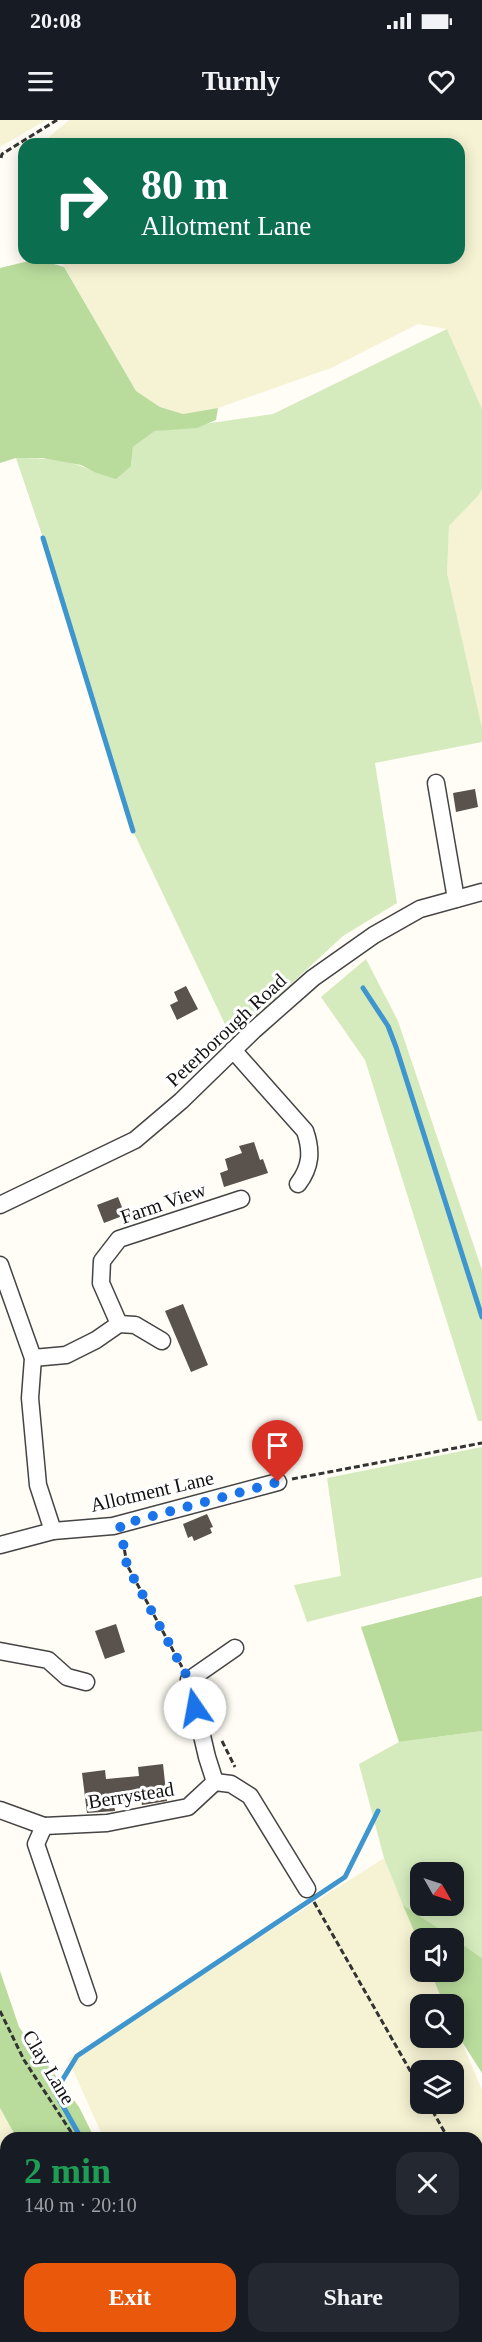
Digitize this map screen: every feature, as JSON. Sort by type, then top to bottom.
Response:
[{"type":"street","points":[[436,783],[456,898]]},
{"type":"street","name":"Peterborough Road","points":[[0,1205],[135,1140],[181,1101],[233,1050],[313,978],[374,935],[420,909],[482,892]]},
{"type":"street","points":[[233,1050],[306,1131],[310,1148],[309,1162],[298,1184]]},
{"type":"street","name":"Farm View","points":[[119,1324],[101,1283],[102,1261],[119,1239],[241,1199]]},
{"type":"street","points":[[0,1265],[33,1358],[30,1398],[39,1485],[53,1531]]},
{"type":"street","points":[[33,1358],[66,1355],[96,1341],[119,1324],[135,1325],[162,1341]]},
{"type":"street","name":"Allotment Lane","points":[[0,1545],[53,1531],[120,1525],[278,1482]]},
{"type":"street","points":[[235,1648],[189,1680],[207,1757],[215,1782],[231,1784],[250,1796],[307,1889]]},
{"type":"street","points":[[0,1651],[48,1660],[68,1677],[86,1682]]},
{"type":"street","name":"Berrystead","points":[[44,1826],[107,1823],[188,1807],[215,1782]]},
{"type":"street","points":[[0,1810],[44,1826],[36,1844],[88,1997]]},
{"type":"path","points":[[26,138],[57,120]]},
{"type":"path","points":[[1,158],[2,154],[18,143]]},
{"type":"path","points":[[278,1482],[482,1443]]},
{"type":"path","points":[[120,1525],[127,1566],[189,1680]]},
{"type":"path","points":[[217,1732],[250,1796]]},
{"type":"path","points":[[323,1917],[410,2070]]},
{"type":"path","name":"Clay Lane","points":[[0,2011],[24,2060],[71,2132]]},
{"type":"path","points":[[434,2114],[445,2132]]},
{"type":"shaded area","points":[[0,120],[46,120],[0,147]]},
{"type":"shaded area","points":[[69,120],[482,120],[482,409],[447,329],[418,324],[331,368],[218,408],[183,414],[160,407],[136,391],[62,264],[465,264],[465,138],[48,138]]},
{"type":"shaded area","points":[[482,489],[482,733],[447,573],[449,526]]},
{"type":"shaded area","points":[[384,1858],[414,1928],[410,1928],[410,1982],[437,1982],[442,1994],[410,1994],[410,2048],[464,2047],[482,2090],[482,2132],[101,2132],[68,2059]]},
{"type":"shaded area","points":[[0,2108],[13,2132],[0,2132]]},
{"type":"green space","points":[[18,264],[54,264],[64,267],[136,391],[160,407],[183,414],[218,408],[216,420],[197,428],[155,431],[133,447],[131,466],[116,479],[81,465],[42,458],[16,458],[0,463],[0,268]]},
{"type":"green space","points":[[447,329],[482,409],[482,489],[449,526],[447,573],[482,728],[482,742],[375,763],[397,903],[343,936],[243,1028],[233,1041],[133,831],[43,538],[16,458],[66,462],[94,472],[131,466],[133,447],[155,431],[273,414]]},
{"type":"green space","points":[[366,959],[398,1021],[482,1270],[482,1421],[478,1421],[365,1060],[321,997]]},
{"type":"green space","points":[[482,1447],[482,1577],[307,1622],[294,1585],[341,1576],[327,1478]]},
{"type":"green space","points":[[482,1596],[482,1731],[399,1742],[361,1627]]},
{"type":"green space","points":[[482,1731],[482,1958],[464,1946],[464,1928],[437,1928],[419,1916],[464,1916],[464,1862],[410,1862],[410,1910],[403,1905],[384,1858],[359,1764],[399,1742]]},
{"type":"green space","points":[[403,1905],[410,1910],[410,1916],[420,1916],[438,1928],[413,1928]]},
{"type":"green space","points":[[464,1946],[482,1958],[482,2073],[464,2045],[464,1994],[440,1994],[435,1982],[464,1982]]},
{"type":"green space","points":[[0,1971],[19,2027],[79,2107],[92,2132],[13,2132],[0,2108]]},
{"type":"building","points":[[475,789],[478,807],[456,812],[453,793]]},
{"type":"building","points":[[186,986],[198,1009],[177,1020],[170,1005],[178,1001],[174,992]]},
{"type":"building","points":[[254,1142],[260,1160],[263,1159],[268,1173],[224,1187],[220,1173],[228,1170],[225,1159],[242,1153],[239,1146]]},
{"type":"building","points":[[118,1197],[125,1215],[104,1223],[97,1205]]},
{"type":"building","points":[[183,1304],[208,1365],[191,1372],[165,1311]]},
{"type":"building","points":[[207,1514],[213,1527],[210,1528],[212,1533],[194,1541],[192,1536],[188,1538],[183,1524]]},
{"type":"building","points":[[116,1624],[125,1652],[105,1659],[95,1631]]},
{"type":"building","points":[[163,1764],[167,1801],[142,1805],[141,1800],[114,1803],[115,1811],[87,1813],[82,1773],[105,1770],[106,1779],[139,1776],[138,1767]]},
{"type":"waterway","points":[[43,538],[133,831]]},
{"type":"waterway","points":[[363,988],[388,1026],[396,1047],[482,1317]]},
{"type":"waterway","points":[[78,2132],[55,2092],[77,2056],[345,1877],[378,1811]]},
{"type":"route","points":[[195,1708],[189,1680],[127,1566],[120,1525],[278,1482]]}]
